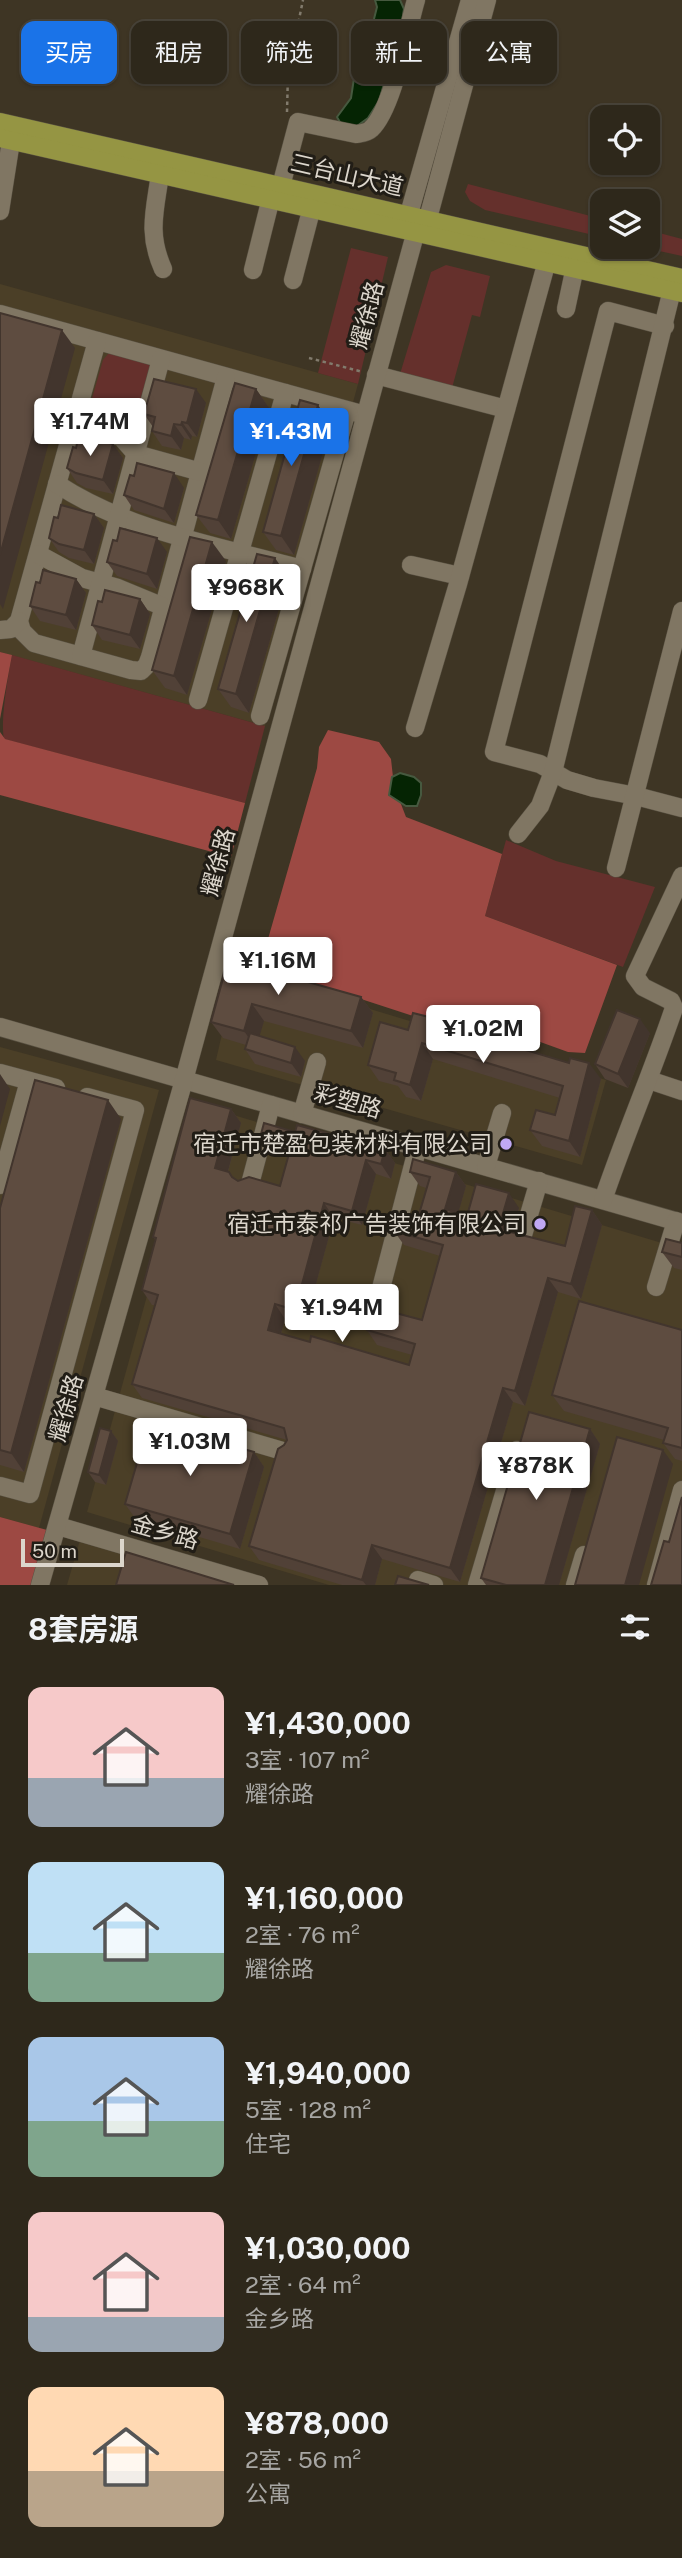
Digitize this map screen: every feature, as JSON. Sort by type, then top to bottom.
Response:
[{"type":"main road","name":"三台山大道","points":[[0,122],[276,192],[679,287]]},
{"type":"main road","name":"三台山大道","points":[[6,139],[160,174],[276,192],[312,207],[416,225],[547,261],[679,287]]},
{"type":"street","points":[[253,270],[298,122],[348,134],[365,133],[371,129],[386,104],[416,0]]},
{"type":"street","points":[[416,225],[470,0]]},
{"type":"street","points":[[416,225],[487,0]]},
{"type":"street","points":[[0,211],[6,139]]},
{"type":"street","points":[[160,174],[152,236],[154,249],[163,269]]},
{"type":"street","points":[[293,280],[312,207]]},
{"type":"street","name":"耀徐路","points":[[40,1585],[184,1080],[416,225]]},
{"type":"street","points":[[415,728],[547,261]]},
{"type":"street","points":[[566,309],[575,267]]},
{"type":"street","points":[[518,834],[540,806],[553,772],[591,612],[665,326],[679,287]]},
{"type":"street","points":[[665,326],[608,311],[494,752],[540,764],[567,780],[682,808]]},
{"type":"street","points":[[0,314],[365,415]]},
{"type":"street","points":[[97,341],[19,621],[22,631],[34,643],[141,671],[150,657],[226,377]]},
{"type":"street","points":[[81,656],[161,359]]},
{"type":"street","points":[[376,375],[506,409]]},
{"type":"street","points":[[198,700],[285,393]]},
{"type":"street","points":[[260,716],[347,411]]},
{"type":"street","points":[[73,428],[90,429],[121,438],[136,454],[201,472]]},
{"type":"street","points":[[57,484],[118,517],[302,569]]},
{"type":"street","points":[[38,554],[68,572],[130,592],[164,607]]},
{"type":"street","points":[[411,565],[460,576]]},
{"type":"street","points":[[616,867],[682,611]]},
{"type":"street","points":[[0,630],[10,629],[19,621]]},
{"type":"street","points":[[603,1200],[674,1008],[671,1001],[643,987],[635,976],[680,884]]},
{"type":"street","name":"彩塑路","points":[[0,1027],[679,1222]]},
{"type":"street","points":[[302,1114],[317,1062]]},
{"type":"street","points":[[0,1073],[135,1110],[30,1494],[0,1486]]},
{"type":"street","points":[[649,1080],[682,1091]]},
{"type":"street","points":[[0,1185],[29,1081]]},
{"type":"street","points":[[250,1184],[271,1105]]},
{"type":"street","points":[[486,1166],[502,1113]]},
{"type":"street","points":[[380,1292],[418,1147]]},
{"type":"street","points":[[523,1235],[539,1181]]},
{"type":"street","points":[[656,1287],[679,1222]]},
{"type":"street","points":[[94,1396],[286,1452]]},
{"type":"street","points":[[477,1585],[517,1450]]},
{"type":"street","points":[[656,1585],[682,1490]]},
{"type":"street","name":"金乡路","points":[[58,1526],[259,1585]]},
{"type":"street","points":[[575,1585],[589,1536]]},
{"type":"path","points":[[298,122],[288,118],[286,112],[288,73],[303,0]]},
{"type":"path","points":[[309,358],[376,375]]},
{"type":"shaded area","points":[[375,0],[400,0],[404,9],[402,21],[373,21],[377,7]]},
{"type":"shaded area","points":[[353,84],[384,84],[379,101],[368,118],[357,126],[341,124],[337,117],[351,98]]},
{"type":"shaded area","points":[[468,184],[590,216],[590,234],[485,210],[470,201],[465,192]]},
{"type":"shaded area","points":[[660,233],[682,239],[682,256],[660,251]]},
{"type":"shaded area","points":[[351,248],[388,257],[358,384],[318,373]]},
{"type":"shaded area","points":[[446,265],[490,276],[480,317],[472,315],[452,388],[400,374],[431,272]]},
{"type":"shaded area","points":[[0,284],[358,384],[265,726],[0,652]]},
{"type":"shaded area","points":[[109,353],[152,363],[133,436],[85,423],[103,360]]},
{"type":"shaded area","points":[[0,652],[12,655],[0,719]]},
{"type":"shaded area","points":[[12,655],[265,726],[245,803],[4,739],[4,710]]},
{"type":"shaded area","points":[[328,730],[379,742],[391,759],[394,786],[406,817],[502,854],[485,916],[617,965],[585,1053],[568,1052],[532,1039],[465,1023],[456,1030],[269,969],[262,960],[317,768],[319,747]]},
{"type":"shaded area","points":[[0,732],[5,739],[245,803],[231,857],[0,795]]},
{"type":"shaded area","points":[[400,773],[414,777],[421,783],[417,806],[406,806],[389,795],[392,777]]},
{"type":"shaded area","points":[[506,840],[556,861],[655,887],[623,967],[485,916]]},
{"type":"shaded area","points":[[237,969],[606,1080],[582,1165],[216,1060]]},
{"type":"shaded area","points":[[0,1047],[159,1090],[39,1528],[0,1517]]},
{"type":"shaded area","points":[[200,1105],[682,1249],[682,1585],[329,1585],[87,1512]]},
{"type":"shaded area","points":[[0,1517],[47,1530],[31,1585],[0,1585]]},
{"type":"shaded area","points":[[80,1540],[227,1585],[67,1585]]},
{"type":"building","points":[[0,313],[62,330],[0,555]]},
{"type":"building","points":[[154,379],[196,389],[187,423],[174,424],[171,436],[152,431],[155,417],[144,414]]},
{"type":"building","points":[[235,383],[256,389],[218,520],[196,515]]},
{"type":"building","points":[[300,400],[318,405],[281,536],[263,532]]},
{"type":"building","points":[[79,435],[113,444],[103,480],[67,468]]},
{"type":"building","points":[[137,463],[174,473],[164,509],[124,495],[130,475],[134,476]]},
{"type":"building","points":[[61,505],[94,514],[84,550],[59,544],[49,538],[54,517],[58,518]]},
{"type":"building","points":[[120,528],[157,538],[147,574],[107,562],[113,540],[117,541]]},
{"type":"building","points":[[190,537],[212,542],[174,676],[152,670]]},
{"type":"building","points":[[257,554],[275,558],[236,694],[218,689]]},
{"type":"building","points":[[43,570],[76,579],[66,615],[30,606],[36,582],[40,583]]},
{"type":"building","points":[[105,590],[140,599],[130,635],[92,625],[98,601],[102,602]]},
{"type":"building","points":[[230,953],[264,962],[262,969],[361,997],[351,1031],[252,1004],[244,1031],[211,1022]]},
{"type":"building","points":[[617,1010],[640,1019],[618,1074],[595,1064]]},
{"type":"building","points":[[413,1013],[429,1017],[428,1021],[569,1063],[570,1058],[589,1063],[569,1141],[530,1130],[536,1110],[555,1115],[563,1086],[422,1043],[410,1085],[394,1080],[396,1073],[368,1065],[380,1022],[408,1030]]},
{"type":"building","points":[[250,1033],[295,1047],[291,1063],[245,1049]]},
{"type":"building","points":[[35,1080],[108,1100],[11,1453],[0,1450],[0,1208]]},
{"type":"building","points":[[190,1098],[231,1109],[215,1168],[229,1172],[238,1181],[249,1177],[280,1186],[292,1143],[261,1134],[264,1123],[295,1132],[297,1125],[385,1149],[381,1164],[366,1160],[352,1211],[324,1203],[295,1310],[275,1304],[268,1330],[310,1342],[311,1336],[409,1365],[415,1344],[367,1330],[373,1307],[422,1320],[443,1245],[394,1231],[398,1216],[417,1221],[430,1177],[410,1172],[413,1159],[456,1172],[445,1209],[467,1216],[476,1184],[509,1193],[499,1227],[510,1232],[565,1246],[575,1206],[592,1210],[571,1284],[548,1278],[515,1391],[503,1388],[450,1568],[372,1545],[362,1580],[249,1546],[278,1449],[287,1440],[284,1428],[132,1384],[158,1295],[142,1290],[156,1238],[153,1237]]},
{"type":"building","points":[[666,1239],[682,1243],[682,1257],[662,1252]]},
{"type":"building","points":[[579,1301],[682,1330],[682,1448],[663,1443],[668,1428],[552,1395]]},
{"type":"building","points":[[529,1412],[590,1429],[545,1585],[506,1585],[481,1578]]},
{"type":"building","points":[[149,1422],[254,1452],[230,1534],[125,1504]]},
{"type":"building","points":[[100,1428],[111,1431],[99,1475],[88,1472]]},
{"type":"building","points":[[617,1437],[663,1450],[625,1585],[575,1585]]},
{"type":"building","points":[[682,1497],[682,1585],[651,1585],[664,1541],[669,1542]]},
{"type":"building","points":[[126,1552],[234,1585],[116,1585]]},
{"type":"building","points":[[398,1576],[429,1585],[395,1585]]},
{"type":"place","name":"宿迁市楚盈包装材料有限公司","points":[[506,1144]]},
{"type":"place","name":"宿迁市泰祁广告装饰有限公司","points":[[540,1224]]}]
